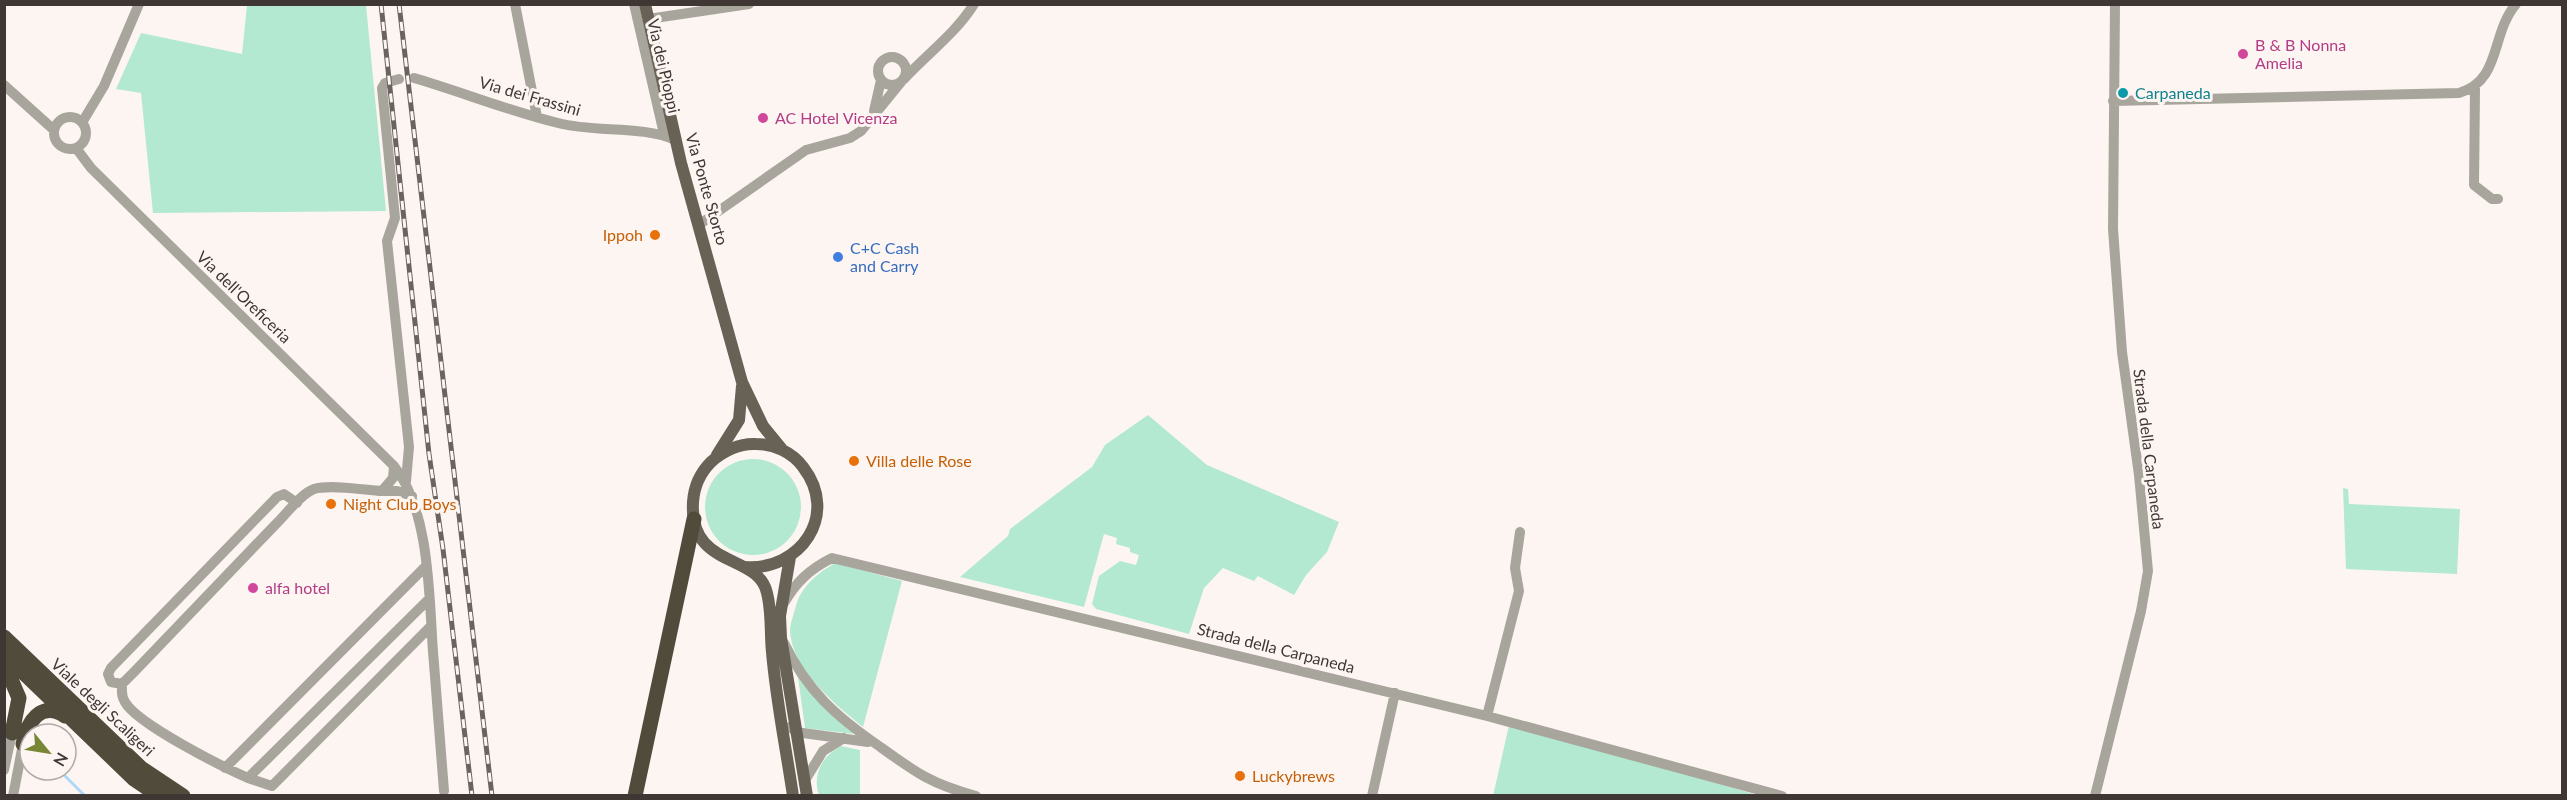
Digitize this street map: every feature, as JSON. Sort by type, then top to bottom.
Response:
[{"type":"highway","points":[[635,795],[694,519]]},
{"type":"highway","name":"Viale degli Scaligeri","points":[[4,637],[159,795]]},
{"type":"highway","name":"Viale degli Scaligeri","points":[[4,654],[72,721],[138,773],[183,795]]},
{"type":"highway","points":[[4,663],[19,698],[18,722]]},
{"type":"highway","points":[[29,722],[39,711],[47,710],[60,713],[72,721]]},
{"type":"main road","name":"Via Ponte Storto","points":[[645,4],[670,137],[700,224],[742,382],[763,426],[781,449]]},
{"type":"main road","name":"Via Ponte Storto","points":[[716,458],[739,420],[742,382]]},
{"type":"main road","points":[[745,567],[768,566],[790,557],[800,549],[814,526],[817,501],[810,476],[793,456],[781,449],[754,443],[741,445],[716,458],[708,465],[696,485],[694,519],[709,548],[726,561],[755,571],[763,581],[767,592],[772,652],[794,795]]},
{"type":"main road","points":[[790,557],[781,609],[782,638],[807,795]]},
{"type":"street","points":[[83,122],[104,86],[139,4]]},
{"type":"street","points":[[515,4],[537,117]]},
{"type":"street","name":"Via dei Pioppi","points":[[634,4],[670,137]]},
{"type":"street","points":[[648,19],[749,4]]},
{"type":"street","points":[[700,224],[806,150],[850,138],[870,123],[902,81],[930,50],[952,33],[974,4]]},
{"type":"street","name":"Strada della Carpaneda","points":[[2095,795],[2141,611],[2148,571],[2139,475],[2122,352],[2113,229],[2115,4]]},
{"type":"street","points":[[2113,101],[2459,93],[2475,88],[2486,76],[2506,18],[2516,4]]},
{"type":"street","points":[[902,81],[888,85],[881,80],[878,73],[881,62],[890,57],[901,60],[930,50]]},
{"type":"street","points":[[901,60],[906,67],[902,81]]},
{"type":"street","name":"Via dei Frassini","points":[[414,78],[559,124],[670,137]]},
{"type":"street","points":[[399,79],[385,83],[382,88],[395,218],[387,241],[409,447],[406,481]]},
{"type":"street","points":[[870,123],[878,101],[881,80]]},
{"type":"street","points":[[4,85],[54,130],[60,145],[76,148],[87,137],[83,122],[74,116],[63,118],[54,130]]},
{"type":"street","points":[[2475,88],[2474,185],[2492,199],[2498,199]]},
{"type":"street","name":"Via dell'Oreficeria","points":[[76,148],[97,174],[394,466],[406,481],[418,517],[429,599],[444,790]]},
{"type":"street","points":[[382,491],[393,478],[394,466]]},
{"type":"street","points":[[412,496],[397,491],[314,489],[297,503],[122,684],[121,694],[130,709],[165,734],[225,768],[272,786],[431,626]]},
{"type":"street","points":[[122,684],[115,684],[108,679],[111,668],[278,496],[284,494],[297,503]]},
{"type":"street","points":[[1487,716],[1519,591],[1515,568],[1520,532]]},
{"type":"street","name":"Strada della Carpaneda","points":[[781,609],[798,581],[813,568],[832,558],[1395,693],[1782,795]]},
{"type":"street","points":[[225,768],[425,567]]},
{"type":"street","points":[[201,576],[214,589]]},
{"type":"street","points":[[249,778],[429,599]]},
{"type":"street","points":[[782,638],[793,662],[823,701],[855,731],[919,776],[947,788],[976,795]]},
{"type":"street","points":[[1372,795],[1395,693]]},
{"type":"street","points":[[782,720],[796,732],[844,737],[877,745]]},
{"type":"street","points":[[4,770],[18,732]]},
{"type":"street","points":[[13,795],[18,732]]},
{"type":"street","points":[[804,782],[823,751],[844,737]]},
{"type":"green space","points":[[247,5],[366,5],[386,211],[153,213],[141,93],[116,89],[141,33],[242,54]]},
{"type":"green space","points":[[1148,415],[1207,465],[1339,522],[1327,552],[1306,575],[1294,595],[1258,576],[1254,581],[1223,568],[1204,588],[1189,634],[1096,609],[1092,604],[1099,576],[1120,561],[1136,565],[1139,555],[1130,552],[1130,548],[1116,544],[1117,538],[1104,534],[1084,607],[960,577],[1008,536],[1010,529],[1092,467],[1105,445]]},
{"type":"green space","points":[[753,459],[771,463],[787,473],[797,489],[801,507],[797,525],[787,541],[771,551],[753,555],[735,551],[719,541],[709,525],[705,507],[709,489],[719,473],[735,463]]},
{"type":"green space","points":[[2343,488],[2348,489],[2349,504],[2460,509],[2457,574],[2346,569]]},
{"type":"green space","points":[[836,563],[902,581],[863,727],[816,684],[798,658],[792,644],[790,626],[798,599],[817,575]]},
{"type":"green space","points":[[798,677],[824,708],[854,734],[805,728]]},
{"type":"green space","points":[[1510,721],[1760,796],[1493,796]]},
{"type":"green space","points":[[841,746],[860,750],[860,795],[819,795],[817,780],[820,767],[834,750]]},
{"type":"waterway","points":[[71,782],[85,796]]},
{"type":"railway","points":[[381,4],[429,454],[443,549],[472,796]]},
{"type":"railway","points":[[399,4],[492,796]]},
{"type":"place","name":"B & B Nonna Amelia","points":[[2243,54]]},
{"type":"place","name":"Carpaneda","points":[[2123,93]]},
{"type":"place","name":"AC Hotel Vicenza","points":[[763,118]]},
{"type":"place","name":"Ippoh","points":[[655,235]]},
{"type":"place","name":"C+C Cash and Carry","points":[[838,257]]},
{"type":"place","name":"Villa delle Rose","points":[[854,461]]},
{"type":"place","name":"Night Club Boys","points":[[331,504]]},
{"type":"place","name":"alfa hotel","points":[[253,588]]},
{"type":"place","name":"Luckybrews","points":[[1240,776]]}]
